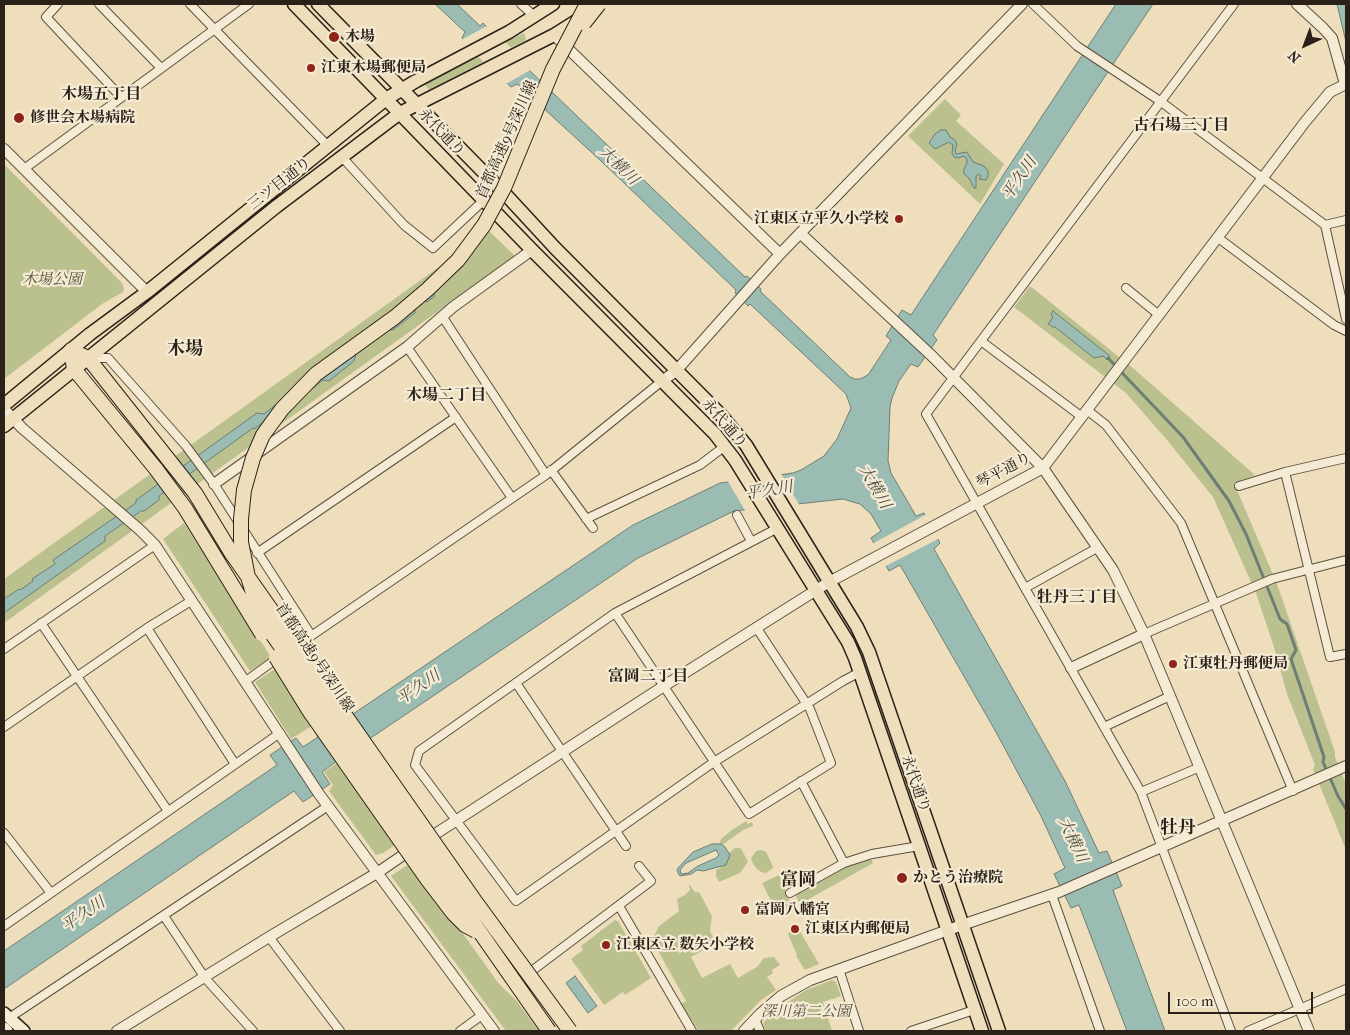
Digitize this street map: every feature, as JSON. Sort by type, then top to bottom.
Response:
[{"type":"highway","name":"首都高速9号深川線","points":[[549,1031],[270,632],[257,606],[245,564],[241,542],[241,510],[248,472],[259,442],[287,402],[316,374],[395,317],[428,289],[458,260],[476,238],[504,188],[553,69],[587,4]]},
{"type":"highway","name":"首都高速9号深川線","points":[[563,1031],[467,903],[319,697],[272,628],[256,596],[246,563],[242,531],[242,510],[244,490],[254,458],[264,435],[284,408],[317,375],[395,317],[434,285],[459,260],[485,226],[506,190],[562,57],[600,4]]},
{"type":"highway","points":[[71,350],[74,369],[156,469],[198,529],[310,712],[427,879],[452,913],[465,925],[482,933]]},
{"type":"highway","points":[[71,350],[88,358],[195,493],[232,554],[475,901],[570,1031]]},
{"type":"main road","name":"永代通り","points":[[294,4],[725,446],[848,642],[860,672],[982,1031]]},
{"type":"main road","name":"永代通り","points":[[318,4],[734,429],[764,474],[857,627],[869,652],[999,1031]]},
{"type":"main road","name":"三ツ目通り","points":[[4,404],[147,292],[386,99],[509,32],[553,4]]},
{"type":"main road","name":"三ツ目通り","points":[[8,423],[341,156],[400,113],[485,72],[554,35],[600,4]]},
{"type":"main road","points":[[6,1020],[7,1031]]},
{"type":"main road","points":[[6,1020],[24,1031]]},
{"type":"street","points":[[58,4],[46,17],[121,97]]},
{"type":"street","points":[[99,4],[161,68]]},
{"type":"street","points":[[190,4],[328,146]]},
{"type":"street","points":[[24,170],[249,4]]},
{"type":"street","points":[[521,4],[534,16]]},
{"type":"street","points":[[246,681],[548,473],[676,371],[780,254],[1022,4]]},
{"type":"street","points":[[1033,4],[1077,46],[1160,101],[1325,225],[1346,319]]},
{"type":"street","points":[[1231,1031],[1141,792],[926,414],[1234,4]]},
{"type":"street","points":[[1297,4],[1332,38],[1346,85]]},
{"type":"street","points":[[554,35],[780,254]]},
{"type":"street","name":"琴平通り","points":[[117,1031],[269,937],[378,873],[456,820],[829,582],[1043,468],[1305,122],[1330,92],[1346,85]]},
{"type":"street","points":[[4,149],[147,292]]},
{"type":"street","points":[[341,156],[404,225],[433,248],[484,200]]},
{"type":"street","points":[[1325,225],[1346,220]]},
{"type":"street","points":[[800,233],[932,356],[1043,468],[1113,570],[1144,634],[1309,1031]]},
{"type":"street","points":[[1218,237],[1334,325],[1346,331]]},
{"type":"street","points":[[214,484],[407,348],[442,316],[532,250]]},
{"type":"street","points":[[1126,288],[1159,315]]},
{"type":"street","points":[[442,316],[548,473],[593,528]]},
{"type":"street","points":[[981,341],[1084,414],[1106,425],[1181,523],[1293,791]]},
{"type":"street","points":[[407,348],[512,498]]},
{"type":"street","points":[[88,358],[108,358],[186,446],[214,484],[311,635]]},
{"type":"street","points":[[4,410],[8,423],[104,500],[155,545],[328,806],[494,1031]]},
{"type":"street","points":[[257,553],[456,417]]},
{"type":"street","points":[[586,519],[700,465],[725,446]]},
{"type":"street","points":[[1239,486],[1285,472],[1346,458]]},
{"type":"street","points":[[1285,472],[1330,657],[1346,654]]},
{"type":"street","points":[[737,515],[751,541]]},
{"type":"street","points":[[776,528],[615,613],[419,751],[415,765],[516,901],[714,762],[806,703],[860,672]]},
{"type":"street","points":[[4,649],[155,545]]},
{"type":"street","points":[[1026,588],[1097,548]]},
{"type":"street","points":[[1072,668],[1252,587],[1275,578],[1346,560]]},
{"type":"street","points":[[4,727],[147,628],[191,601]]},
{"type":"street","points":[[615,613],[749,814],[832,763],[806,703],[756,627]]},
{"type":"street","points":[[41,623],[168,811]]},
{"type":"street","points":[[147,628],[235,764]]},
{"type":"street","points":[[516,683],[626,846]]},
{"type":"street","points":[[1104,727],[1170,696]]},
{"type":"street","points":[[4,926],[280,733]]},
{"type":"street","points":[[1141,792],[1200,767]]},
{"type":"street","points":[[744,1031],[770,1004],[810,980],[962,925],[1056,894],[1345,767]]},
{"type":"street","points":[[801,781],[844,863]]},
{"type":"street","points":[[6,1020],[328,806]]},
{"type":"street","points":[[4,833],[51,893]]},
{"type":"street","points":[[790,892],[844,863],[872,854],[919,846]]},
{"type":"street","points":[[533,970],[651,881],[639,866]]},
{"type":"street","points":[[1056,894],[1100,1031]]},
{"type":"street","points":[[619,906],[692,1031]]},
{"type":"street","points":[[164,916],[204,978],[253,1031]]},
{"type":"street","points":[[269,937],[340,1031]]},
{"type":"street","points":[[840,969],[859,1031]]},
{"type":"street","points":[[1248,1031],[1346,989]]},
{"type":"street","points":[[911,1031],[974,1010]]},
{"type":"street","points":[[460,1031],[482,1015]]},
{"type":"street","points":[[755,1020],[760,1031]]},
{"type":"green space","points":[[524,33],[526,40],[429,90],[425,85],[439,76]]},
{"type":"green space","points":[[945,99],[961,115],[956,121],[1004,164],[980,204],[908,136]]},
{"type":"green space","name":"木場公園","points":[[4,164],[122,283],[124,289],[123,292],[102,304],[4,379]]},
{"type":"green space","points":[[489,231],[515,256],[4,623],[4,579]]},
{"type":"green space","points":[[1030,286],[1133,368],[1255,475],[1234,483],[1277,584],[1335,752],[1335,757],[1346,784],[1346,850],[1313,769],[1315,765],[1287,694],[1256,593],[1213,497],[1126,393],[1014,307]]},
{"type":"green space","points":[[184,523],[271,657],[250,671],[163,539]]},
{"type":"green space","points":[[278,667],[315,724],[291,739],[255,682]]},
{"type":"green space","points":[[338,762],[398,843],[383,853],[376,855],[329,791],[333,785],[324,772]]},
{"type":"green space","points":[[746,821],[748,824],[752,822],[753,826],[743,830],[718,848],[715,844],[720,843],[721,839]]},
{"type":"green space","points":[[735,848],[742,850],[748,862],[740,873],[719,882],[716,870],[722,867],[727,855]]},
{"type":"green space","points":[[756,851],[766,852],[773,868],[766,873],[757,869],[751,858]]},
{"type":"green space","points":[[871,859],[873,863],[800,904],[796,896],[798,893],[848,865]]},
{"type":"green space","points":[[412,862],[499,984],[516,1000],[539,1031],[506,1031],[391,876]]},
{"type":"green space","points":[[779,875],[791,903],[787,911],[778,915],[762,883]]},
{"type":"green space","points":[[689,884],[695,892],[699,892],[712,916],[710,931],[716,943],[691,957],[702,978],[730,964],[738,978],[757,967],[764,958],[774,957],[780,965],[772,970],[773,973],[767,977],[776,990],[761,1000],[731,1031],[699,1031],[681,1004],[686,1001],[652,940],[659,926],[679,911],[677,899],[690,890]]},
{"type":"green space","points":[[615,920],[618,921],[651,978],[625,995],[623,992],[604,1005],[571,959],[583,950],[581,946]]},
{"type":"green space","points":[[799,930],[819,964],[805,970],[796,956],[788,934],[790,931]]},
{"type":"green space","name":"深川第二公園","points":[[832,980],[836,982],[841,996],[823,1002],[832,1031],[766,1031],[763,1023],[775,1011],[806,990]]},
{"type":"water","points":[[435,4],[457,4],[480,26],[483,23],[529,70],[745,277],[747,276],[761,289],[760,291],[850,377],[860,379],[868,375],[891,340],[886,336],[902,310],[911,315],[1116,4],[1153,4],[933,335],[937,340],[918,367],[911,364],[899,381],[890,407],[888,461],[891,473],[916,516],[924,513],[940,543],[934,549],[1065,781],[1099,853],[1107,851],[1122,886],[1113,890],[1165,1031],[1127,1031],[1079,905],[1071,908],[1054,874],[1065,868],[1041,816],[996,732],[900,565],[889,571],[871,538],[881,531],[871,514],[860,504],[843,499],[734,511],[638,558],[338,760],[322,772],[330,784],[303,802],[294,791],[4,989],[4,951],[277,765],[270,755],[296,738],[303,747],[318,737],[315,732],[350,709],[353,714],[633,525],[720,483],[793,473],[801,470],[824,456],[837,439],[851,408],[846,394],[750,304],[748,306],[735,293],[736,290],[601,161],[517,84],[511,87],[462,38],[465,32]]},
{"type":"water","points":[[1337,4],[1346,4],[1346,42]]},
{"type":"water","points":[[941,130],[946,130],[950,137],[955,140],[957,144],[956,154],[967,152],[973,162],[984,166],[988,171],[986,180],[979,179],[981,176],[979,174],[976,176],[976,188],[974,188],[969,178],[964,174],[967,159],[963,156],[959,158],[954,157],[952,153],[953,145],[949,142],[935,149],[929,143],[935,134]]},
{"type":"water","points":[[427,285],[435,296],[427,302],[423,299],[415,307],[415,313],[393,330],[387,329],[356,354],[354,361],[329,381],[323,380],[269,423],[262,423],[253,428],[159,496],[159,500],[144,511],[141,511],[105,536],[105,541],[4,613],[4,599],[20,590],[33,581],[32,579],[55,564],[53,560],[136,503],[136,500],[257,413],[264,414]]},
{"type":"water","points":[[1053,311],[1110,356],[1107,360],[1103,356],[1094,358],[1055,327],[1048,324],[1053,317],[1051,315]]},
{"type":"water","points":[[712,844],[721,844],[730,855],[726,865],[703,871],[697,870],[691,874],[680,876],[677,871],[678,868],[693,852]],"holes":[[[716,850],[719,855],[688,873],[681,874],[680,870],[686,863]]]},
{"type":"water","points":[[575,976],[597,1006],[588,1013],[566,983]]},
{"type":"pier","points":[[489,25],[532,69],[506,84],[461,40]]},
{"type":"pier","points":[[780,472],[800,506],[746,512],[727,480]]},
{"type":"pier","points":[[927,514],[940,538],[884,567],[872,544]]},
{"type":"waterway","points":[[1108,358],[1183,437],[1229,501],[1246,534],[1280,619],[1287,624],[1296,650],[1291,659],[1324,757],[1323,762],[1346,809]]},
{"type":"place","name":"木場","points":[[334,37]]},
{"type":"place","name":"江東木場郵便局","points":[[311,68]]},
{"type":"place","name":"修世会木場病院","points":[[19,118]]},
{"type":"place","name":"江東区立平久小学校","points":[[899,219]]},
{"type":"place","name":"江東牡丹郵便局","points":[[1173,664]]},
{"type":"place","name":"かとう治療院","points":[[902,878]]},
{"type":"place","name":"富岡八幡宮","points":[[745,910]]},
{"type":"place","name":"江東区内郵便局","points":[[795,929]]},
{"type":"place","name":"江東区立 数矢小学校","points":[[606,945]]},
{"type":"district","name":"木場五丁目","points":[[101,95]]},
{"type":"district","name":"古石場三丁目","points":[[1181,126]]},
{"type":"district","name":"木場","points":[[185,350]]},
{"type":"district","name":"木場二丁目","points":[[446,396]]},
{"type":"district","name":"牡丹三丁目","points":[[1077,598]]},
{"type":"district","name":"富岡二丁目","points":[[648,677]]},
{"type":"district","name":"牡丹","points":[[1178,829]]},
{"type":"district","name":"富岡","points":[[798,881]]},
{"type":"water label","name":"大横川","points":[[618,166]]},
{"type":"water label","name":"平久川","points":[[1020,179]]},
{"type":"water label","name":"大横川","points":[[874,487]]},
{"type":"water label","name":"平久川","points":[[769,491]]},
{"type":"water label","name":"平久川","points":[[419,688]]},
{"type":"water label","name":"大横川","points":[[1072,840]]},
{"type":"water label","name":"平久川","points":[[84,915]]}]
